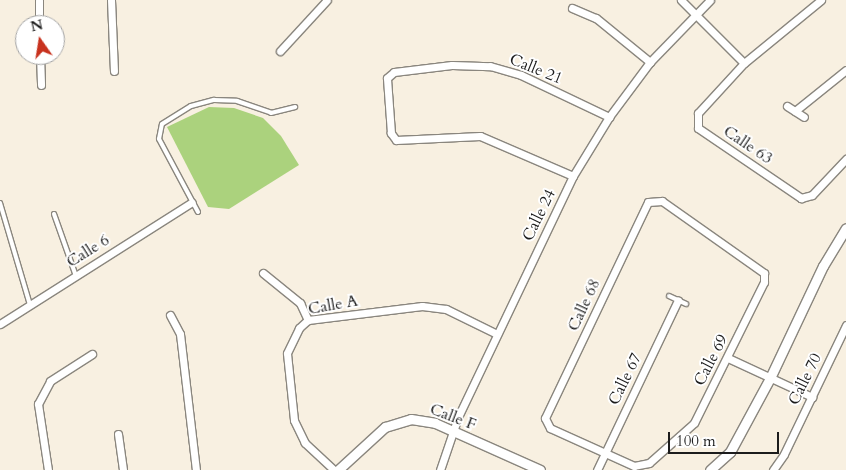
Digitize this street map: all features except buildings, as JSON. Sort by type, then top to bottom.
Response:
[{"type":"street","points":[[39,0],[40,15]]},
{"type":"street","points":[[111,0],[114,71]]},
{"type":"street","points":[[280,51],[327,0]]},
{"type":"street","points":[[681,0],[744,63],[820,0]]},
{"type":"street","name":"Calle 24","points":[[440,470],[452,430],[573,176],[609,117],[650,62],[694,14],[710,0]]},
{"type":"street","points":[[572,8],[596,18],[650,62]]},
{"type":"street","name":"Calle 63","points":[[744,63],[698,114],[698,128],[801,198],[812,195],[846,159]]},
{"type":"street","points":[[40,65],[41,85]]},
{"type":"street","name":"Calle 21","points":[[573,176],[480,136],[396,140],[391,133],[387,78],[394,72],[452,66],[490,66],[521,75],[609,117]]},
{"type":"street","points":[[794,111],[846,70]]},
{"type":"street","points":[[786,106],[804,117]]},
{"type":"street","name":"Calle 6","points":[[0,324],[192,202]]},
{"type":"street","name":"Calle 68","points":[[605,453],[550,428],[545,418],[648,202],[662,202],[708,233]]},
{"type":"street","points":[[710,470],[730,452],[770,378],[823,266],[846,228]]},
{"type":"street","name":"Calle 69","points":[[605,453],[634,466],[649,463],[694,423],[728,358],[764,282],[764,273],[708,233]]},
{"type":"street","points":[[263,272],[300,303],[308,320]]},
{"type":"street","name":"Calle 67","points":[[597,470],[678,300]]},
{"type":"street","name":"Calle A","points":[[334,470],[305,443],[294,420],[287,353],[298,328],[308,320],[422,306],[446,309],[497,334]]},
{"type":"street","points":[[170,315],[180,334],[196,470]]},
{"type":"street","name":"Calle 70","points":[[773,470],[812,397],[846,325]]},
{"type":"street","points":[[48,470],[38,404],[50,381],[92,354]]},
{"type":"street","points":[[728,358],[812,397]]},
{"type":"street","name":"Calle F","points":[[338,470],[386,427],[398,422],[423,420],[452,430],[540,470]]},
{"type":"street","points":[[118,434],[123,470]]},
{"type":"lane","points":[[198,212],[159,139],[162,124],[191,106],[214,100],[237,101],[271,113],[295,107]]},
{"type":"lane","points":[[0,203],[30,305]]},
{"type":"lane","points":[[54,214],[76,276]]},
{"type":"lane","points":[[669,296],[686,304]]},
{"type":"green space","points":[[209,107],[234,108],[263,118],[281,136],[299,165],[229,209],[208,207],[167,127]]}]
